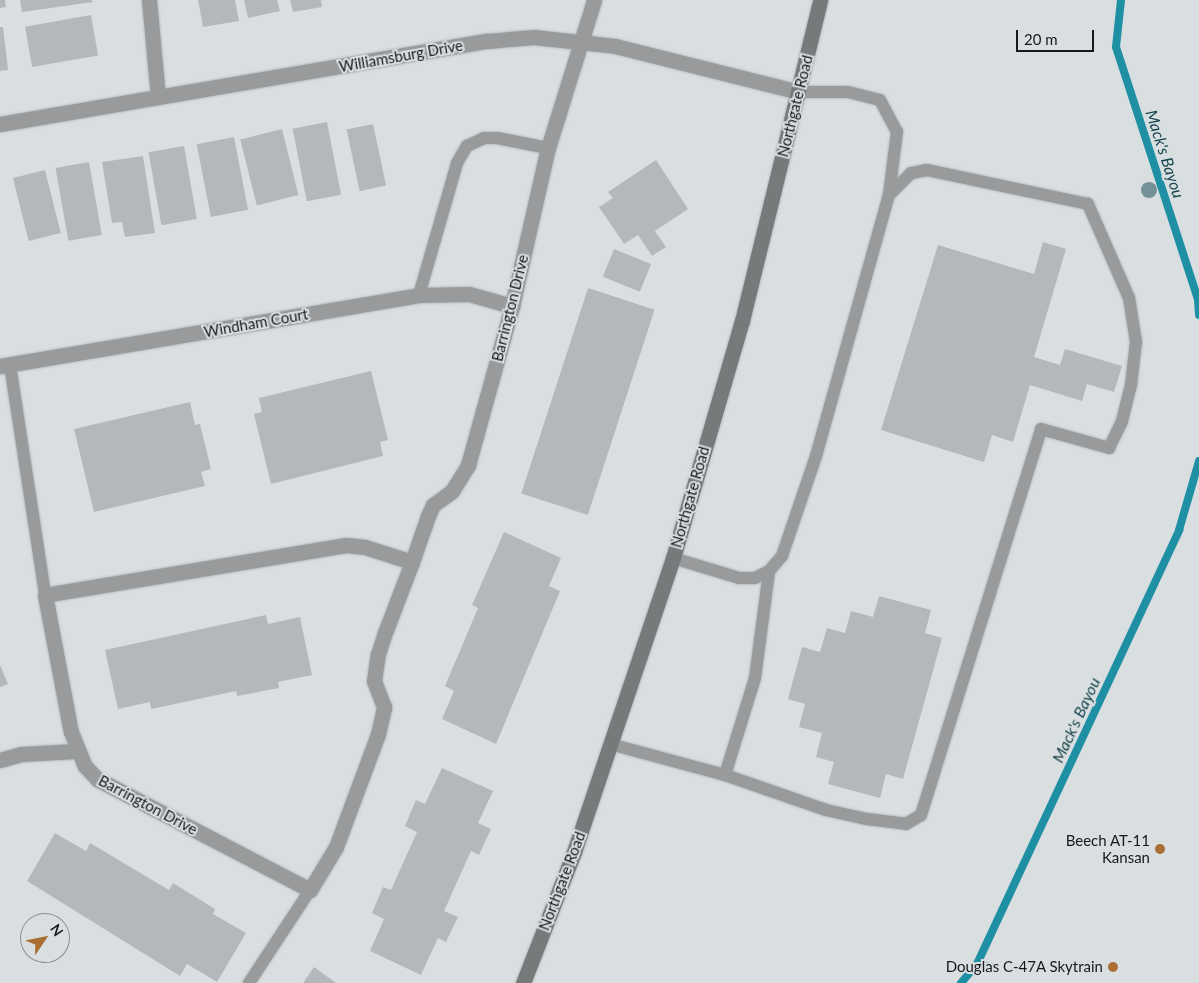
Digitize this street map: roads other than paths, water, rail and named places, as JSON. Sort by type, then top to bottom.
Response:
[{"type":"main road","name":"Northgate Road","points":[[523,983],[574,852],[673,558],[742,321],[800,92],[820,0]]},
{"type":"street","points":[[149,0],[158,97]]},
{"type":"street","name":"Barrington Drive","points":[[45,595],[76,751],[97,779],[310,890],[336,847],[378,734],[384,707],[374,681],[375,669],[433,505],[452,491],[468,465],[512,306],[548,148],[594,0]]},
{"type":"street","name":"Williamsburg Drive","points":[[0,124],[487,41],[534,37],[583,40],[800,92]]},
{"type":"street","name":"Windham Court","points":[[5,365],[419,295],[469,294],[512,306]]},
{"type":"street","points":[[45,595],[346,545],[365,547],[412,562]]},
{"type":"street","points":[[0,760],[21,754],[76,751]]},
{"type":"lane","points":[[673,558],[739,578],[755,578],[769,571],[782,556],[792,534],[816,456],[889,195],[897,132],[880,100],[847,92],[800,92]]},
{"type":"lane","points":[[419,295],[454,171],[468,146],[484,138],[497,138],[548,148]]},
{"type":"lane","points":[[610,744],[725,775],[826,810],[867,820],[906,824],[920,815],[1041,429],[1109,448],[1122,421],[1131,385],[1136,342],[1129,298],[1088,204],[927,170],[911,173],[889,195]]},
{"type":"lane","points":[[5,365],[45,595]]},
{"type":"lane","points":[[725,775],[754,678],[769,571]]},
{"type":"lane","points":[[249,983],[310,890]]},
{"type":"waterway","name":"Mack's Bayou","points":[[1121,0],[1116,47],[1198,300],[1199,315]]},
{"type":"waterway","name":"Mack's Bayou","points":[[961,983],[977,964],[1179,530],[1199,461]]},
{"type":"waterway","points":[[977,964],[993,967]]},
{"type":"place","name":"Beech AT-11 Kansan","points":[[1160,849]]},
{"type":"place","name":"Douglas C-47A Skytrain","points":[[1113,967]]}]
